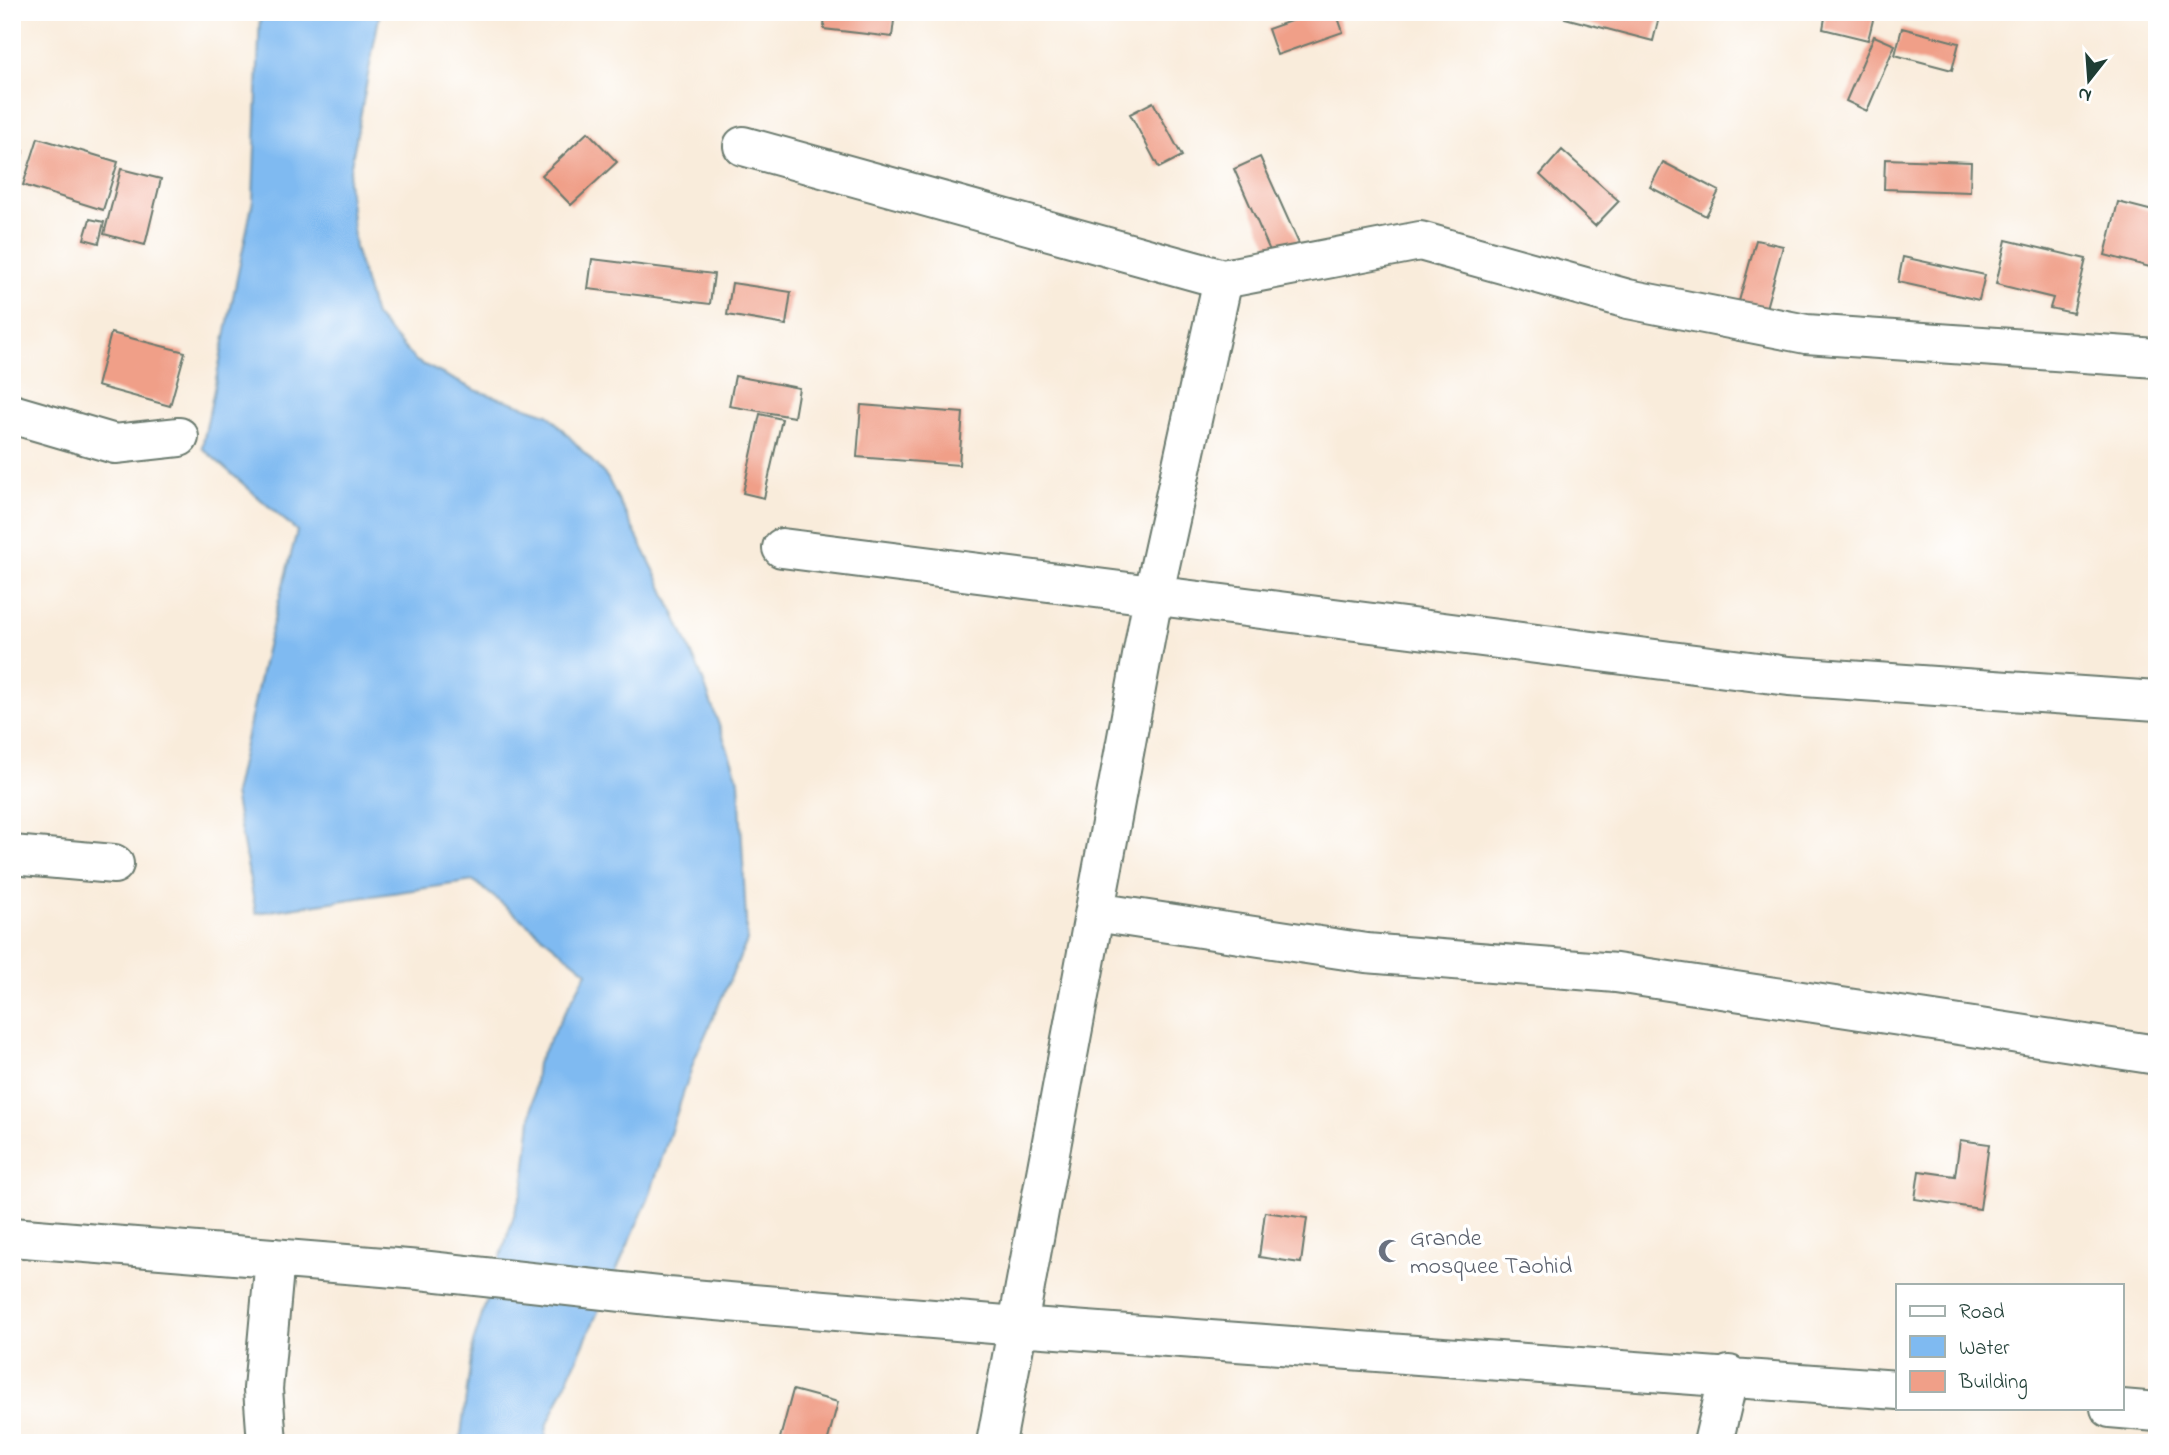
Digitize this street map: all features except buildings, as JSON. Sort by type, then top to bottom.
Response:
[{"type":"street","points":[[743,146],[1223,279],[1420,241],[1628,299],[1806,334],[2157,358]]},
{"type":"street","points":[[996,1443],[1153,597],[1223,279]]},
{"type":"street","points":[[12,414],[115,444],[179,438]]},
{"type":"street","points":[[782,548],[1788,676],[2157,701]]},
{"type":"street","points":[[12,855],[114,864]]},
{"type":"street","points":[[1095,912],[1366,953],[1615,973],[2157,1055]]},
{"type":"street","points":[[12,1237],[420,1270],[668,1297],[1017,1326],[1729,1375],[1896,1390]]},
{"type":"street","points":[[267,1443],[263,1389],[275,1258]]},
{"type":"street","points":[[1713,1443],[1729,1375]]},
{"type":"street","points":[[2124,1409],[2157,1412]]},
{"type":"water","points":[[260,12],[380,12],[348,181],[355,248],[375,316],[416,361],[475,390],[548,414],[607,477],[659,580],[700,672],[739,781],[747,941],[695,1058],[648,1200],[547,1426],[544,1443],[460,1443],[473,1343],[524,1184],[537,1063],[587,972],[474,881],[256,913],[234,794],[266,650],[297,531],[202,448],[253,200]]},
{"type":"place","name":"Grande mosquee Taohid","points":[[1390,1251]]}]
